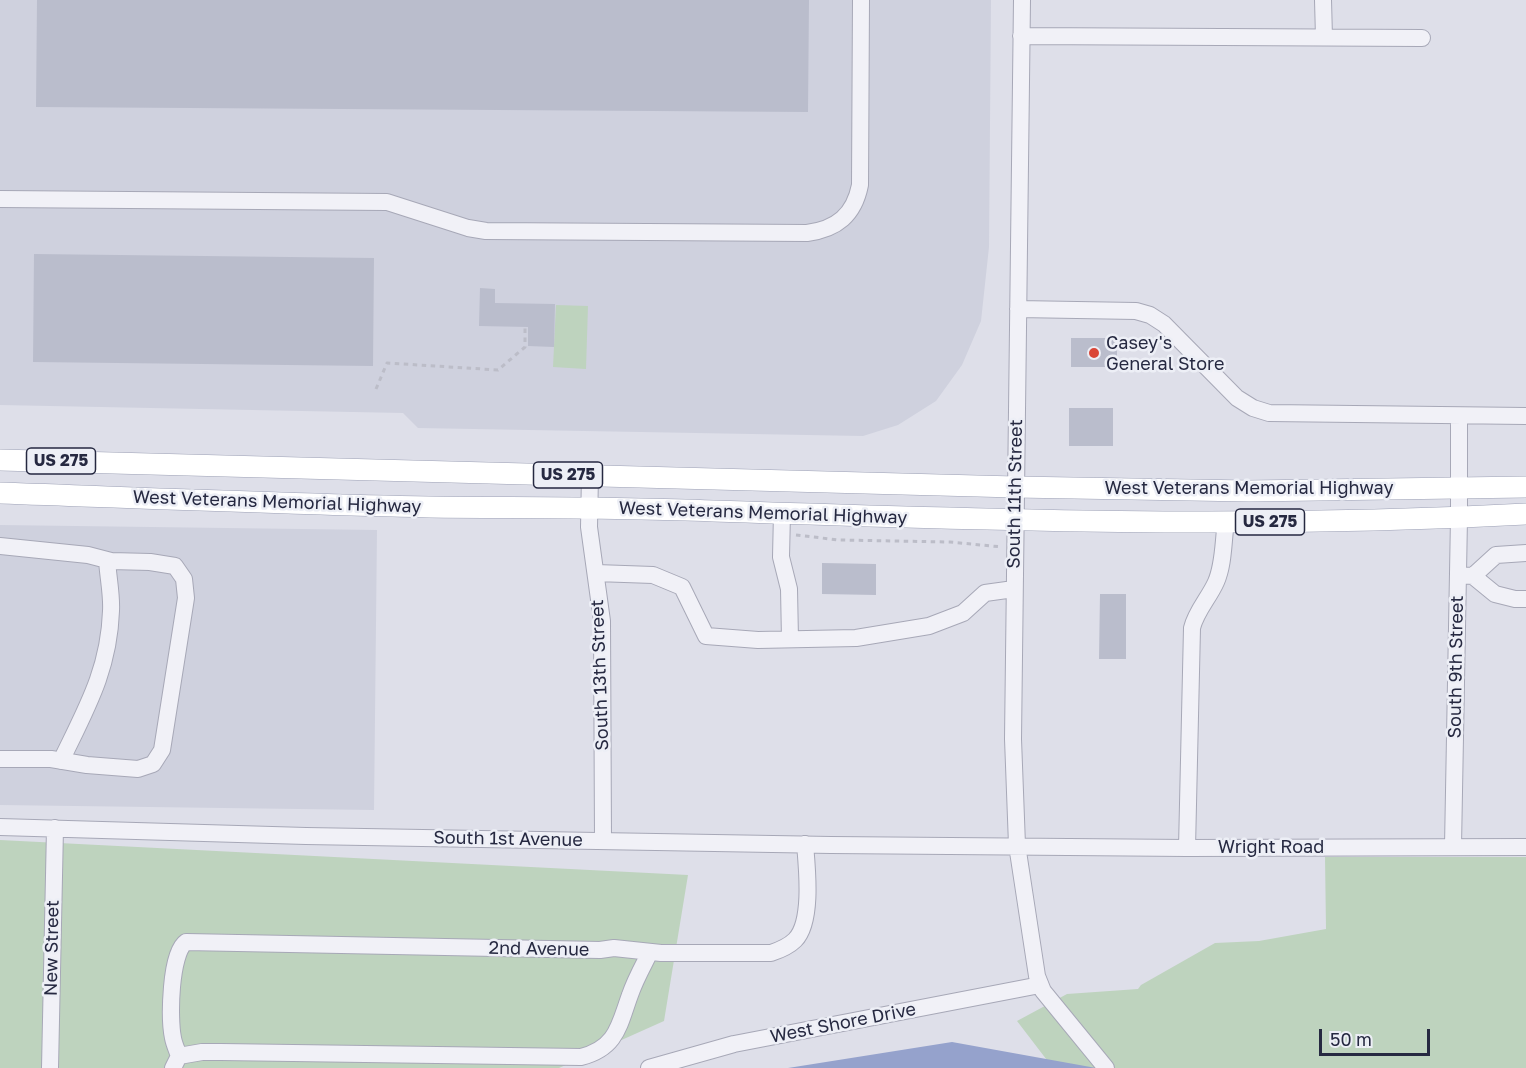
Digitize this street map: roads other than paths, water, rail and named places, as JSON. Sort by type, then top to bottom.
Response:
[{"type":"main road","name":"West Veterans Memorial Highway","points":[[0,460],[1015,487],[1249,491],[1526,487]]},
{"type":"main road","name":"West Veterans Memorial Highway","points":[[0,494],[1014,520],[1226,522],[1459,518],[1526,514]]},
{"type":"street","points":[[0,199],[387,202],[468,228],[486,231],[807,233],[822,231],[837,224],[848,214],[857,200],[860,185],[861,0]]},
{"type":"street","name":"South 11th Street","points":[[1022,0],[1013,739],[1017,845],[1040,985]]},
{"type":"street","points":[[1323,0],[1324,38]]},
{"type":"street","points":[[1021,36],[1422,38]]},
{"type":"street","points":[[1018,309],[1136,312],[1150,315],[1164,324],[1237,398],[1252,408],[1269,413],[1526,416]]},
{"type":"street","name":"South 9th Street","points":[[1453,846],[1465,575],[1459,518],[1459,416]]},
{"type":"street","name":"South 13th Street","points":[[590,475],[589,508],[602,621],[603,840]]},
{"type":"street","points":[[782,513],[781,557],[789,590],[790,639]]},
{"type":"street","points":[[1187,848],[1192,628],[1216,582],[1221,565],[1226,522]]},
{"type":"street","points":[[0,546],[175,566],[184,579],[186,598],[162,750],[153,764],[138,769],[87,765],[51,759],[0,759]]},
{"type":"street","points":[[1526,553],[1496,555],[1465,575],[1495,594],[1526,599]]},
{"type":"street","points":[[62,761],[98,685],[108,646],[111,609],[107,560]]},
{"type":"street","points":[[596,573],[653,575],[682,587],[706,636],[758,640],[856,638],[929,626],[963,614],[985,593],[1014,589]]},
{"type":"street","name":"South 1st Avenue","points":[[0,826],[306,836],[1017,845]]},
{"type":"street","name":"New Street","points":[[50,1068],[55,828]]},
{"type":"street","name":"2nd Avenue","points":[[176,1062],[172,1029],[172,985],[175,961],[182,945],[192,941],[771,953],[784,948],[796,939],[803,927],[807,874],[806,844]]},
{"type":"street","name":"Wright Road","points":[[1017,845],[1187,848],[1526,847]]},
{"type":"street","points":[[176,1062],[202,1052],[581,1057],[598,1051],[608,1044],[618,1032],[630,994],[650,952]]},
{"type":"street","points":[[1040,985],[1106,1068]]},
{"type":"street","name":"West Shore Drive","points":[[649,1068],[734,1044],[1040,985]]},
{"type":"water","points":[[952,1042],[1096,1068],[788,1068]]},
{"type":"place","name":"Casey's General Store","points":[[1094,353]]}]
